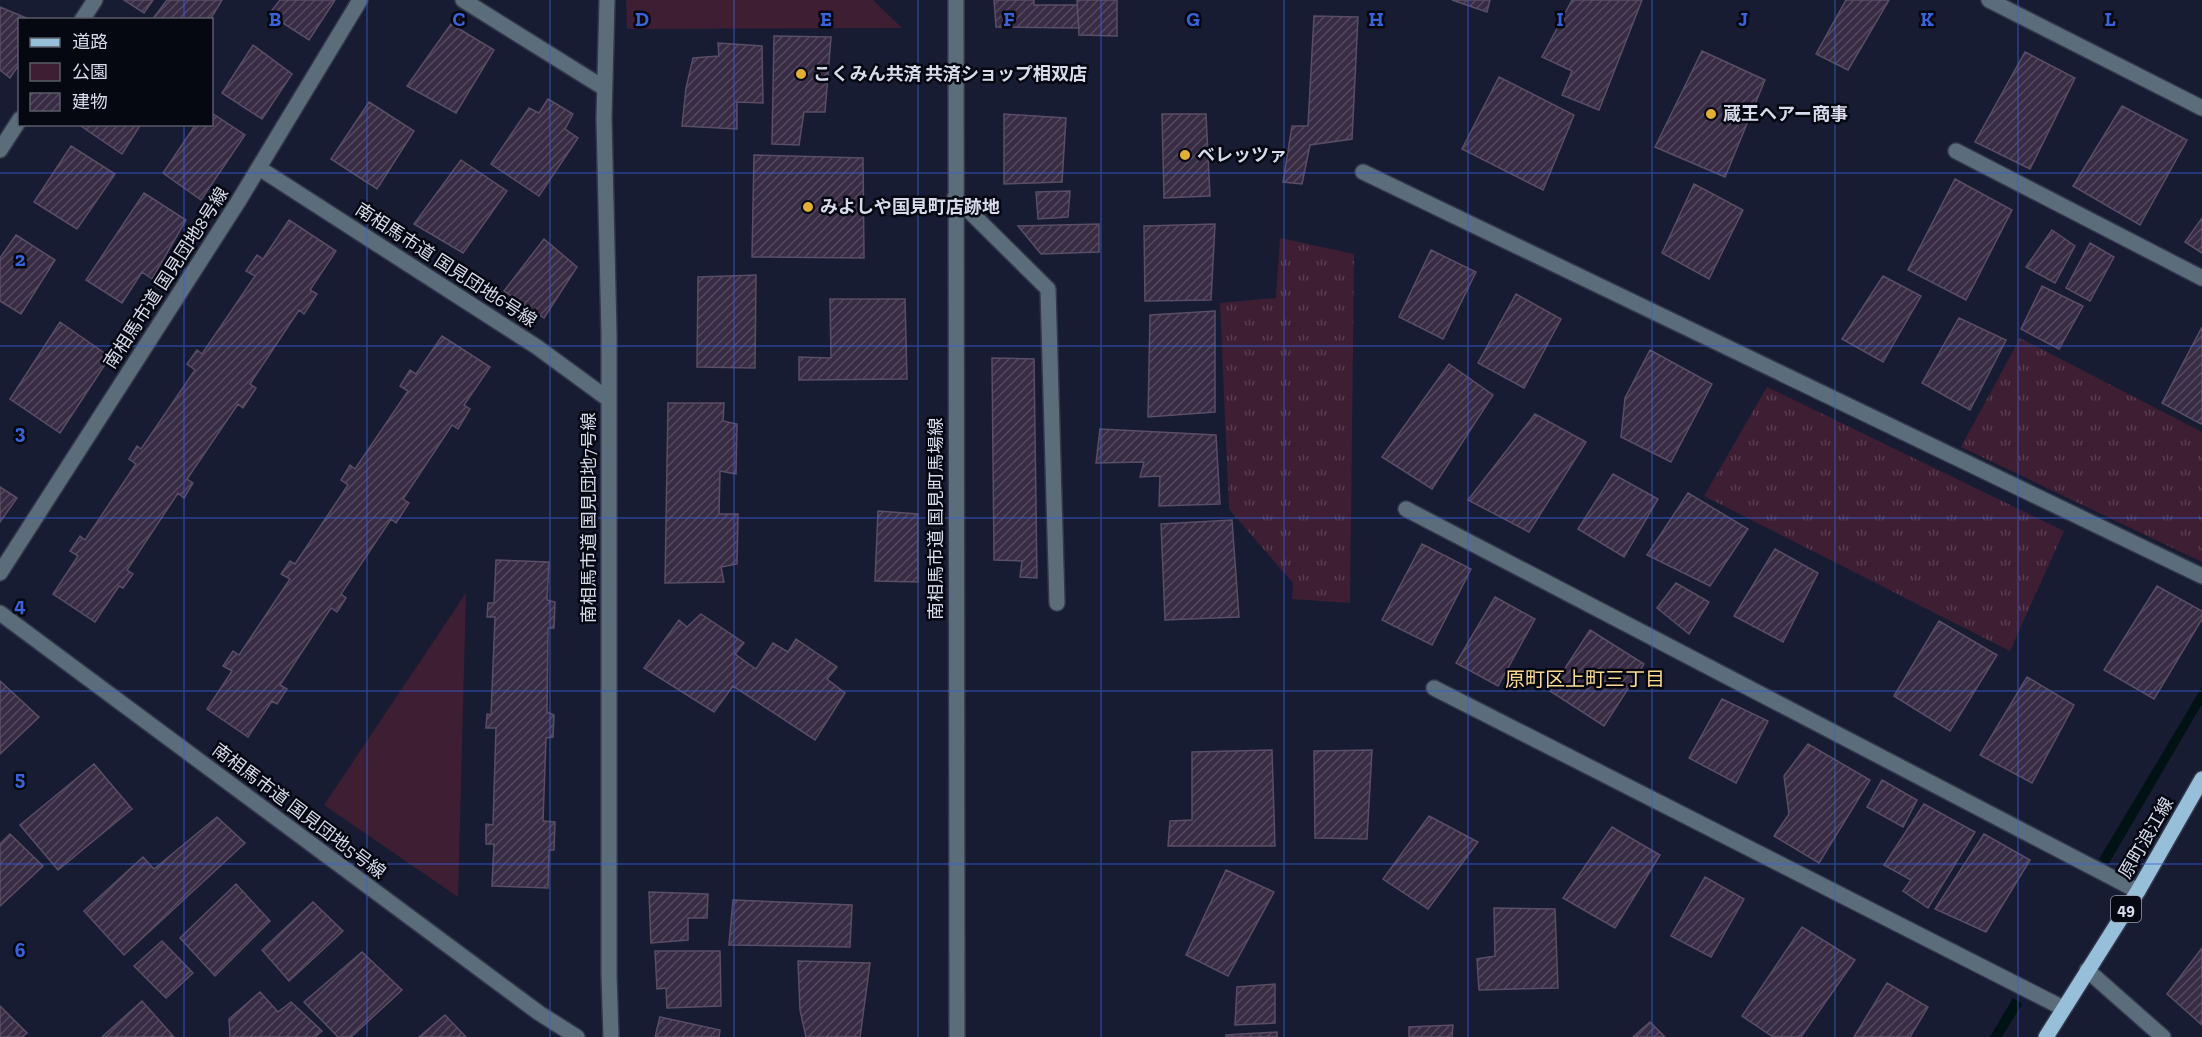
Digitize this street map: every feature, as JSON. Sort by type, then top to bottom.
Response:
[{"type":"main road","name":"原町浪江線","points":[[2046,1037],[2138,891],[2202,780]]},
{"type":"street","points":[[83,18],[94,0]]},
{"type":"street","name":"南相馬市道 国見団地8号線","points":[[0,573],[259,168],[360,0]]},
{"type":"street","points":[[463,0],[604,88]]},
{"type":"street","name":"南相馬市道 国見団地7号線","points":[[607,0],[604,88],[611,1037]]},
{"type":"street","points":[[942,0],[956,4]]},
{"type":"street","points":[[1989,0],[2202,108]]},
{"type":"street","name":"南相馬市道 国見町馬場線","points":[[956,4],[957,1037]]},
{"type":"street","points":[[0,150],[18,122]]},
{"type":"street","points":[[1956,150],[2202,278]]},
{"type":"street","name":"南相馬市道 国見団地6号線","points":[[259,168],[537,347],[608,399]]},
{"type":"street","points":[[1363,172],[2202,576]]},
{"type":"street","points":[[955,197],[1048,289],[1057,603]]},
{"type":"street","points":[[1406,509],[2138,891]]},
{"type":"street","name":"南相馬市道 国見団地5号線","points":[[0,613],[539,1013],[577,1037]]},
{"type":"street","points":[[1434,688],[2063,1008]]},
{"type":"street","points":[[2087,970],[2163,1037]]},
{"type":"green space","points":[[626,0],[873,0],[902,28],[627,29]]},
{"type":"green space","points":[[1280,238],[1354,254],[1350,603],[1292,599],[1293,583],[1229,509],[1220,303],[1276,298]]},
{"type":"green space","points":[[2020,338],[2202,432],[2202,562],[1961,447]]},
{"type":"green space","points":[[1767,387],[2064,531],[2010,651],[1704,496]]},
{"type":"green space","points":[[466,593],[458,897],[324,805]]},
{"type":"shaded area","points":[[2202,687],[2202,704],[2108,865],[2099,859]]},
{"type":"shaded area","points":[[2013,998],[2022,1004],[2002,1037],[1990,1037]]},
{"type":"building","points":[[124,0],[153,0],[144,13]]},
{"type":"building","points":[[167,0],[222,0],[211,18],[154,18]]},
{"type":"building","points":[[280,0],[335,0],[309,40],[269,14]]},
{"type":"building","points":[[994,0],[1034,0],[1034,5],[1077,5],[1079,28],[996,27]]},
{"type":"building","points":[[1077,0],[1117,0],[1117,36],[1079,35]]},
{"type":"building","points":[[1452,0],[1490,0],[1487,12]]},
{"type":"building","points":[[1572,0],[1642,0],[1599,110],[1562,95],[1572,71],[1542,57]]},
{"type":"building","points":[[1846,0],[1889,0],[1848,70],[1816,54]]},
{"type":"building","points":[[0,7],[26,18],[18,18],[18,66],[10,78],[0,70]]},
{"type":"building","points":[[1314,16],[1358,17],[1352,139],[1310,145],[1302,184],[1283,182],[1292,126],[1308,126]]},
{"type":"building","points":[[451,24],[494,50],[456,113],[407,86]]},
{"type":"building","name":"こくみん共済 共済ショップ相双店","points":[[774,36],[831,37],[825,112],[804,112],[799,145],[772,144]]},
{"type":"building","points":[[718,43],[762,46],[763,103],[737,102],[737,129],[682,126],[686,88],[693,58],[719,56]]},
{"type":"building","points":[[253,45],[292,74],[262,119],[222,93]]},
{"type":"building","name":"蔵王ヘアー商事","points":[[1702,51],[1765,80],[1725,177],[1655,147]]},
{"type":"building","points":[[2025,52],[2075,78],[2030,169],[1975,142]]},
{"type":"building","points":[[1499,77],[1574,115],[1543,190],[1462,149]]},
{"type":"building","points":[[548,99],[573,114],[565,129],[578,138],[539,196],[491,164],[529,108],[539,113]]},
{"type":"building","points":[[369,102],[414,131],[377,189],[331,159]]},
{"type":"building","points":[[2122,106],[2187,140],[2140,225],[2073,186]]},
{"type":"building","points":[[213,114],[245,135],[201,200],[163,173],[195,126],[213,126]]},
{"type":"building","points":[[1004,114],[1066,118],[1062,182],[1004,184]]},
{"type":"building","name":"ベレッツァ","points":[[1162,114],[1206,114],[1210,196],[1164,198]]},
{"type":"building","points":[[81,126],[140,126],[122,154]]},
{"type":"building","points":[[71,146],[115,174],[77,229],[34,202]]},
{"type":"building","name":"みよしや国見町店跡地","points":[[754,155],[863,158],[864,258],[752,257]]},
{"type":"building","points":[[461,160],[507,191],[463,253],[414,224]]},
{"type":"building","points":[[1955,179],[2012,210],[1966,300],[1908,270]]},
{"type":"building","points":[[1694,184],[1743,210],[1709,279],[1662,253]]},
{"type":"building","points":[[1070,191],[1068,217],[1038,219],[1036,192]]},
{"type":"building","points":[[144,193],[186,220],[152,279],[142,272],[122,303],[86,280]]},
{"type":"building","points":[[2202,218],[2202,253],[2185,242]]},
{"type":"building","points":[[289,220],[336,251],[310,290],[317,294],[304,314],[299,310],[250,384],[256,388],[243,408],[238,404],[187,479],[193,483],[184,498],[178,493],[127,570],[133,574],[123,588],[119,586],[95,622],[53,594],[78,556],[70,551],[80,536],[85,540],[136,464],[129,459],[137,446],[141,449],[195,370],[187,364],[197,350],[202,354],[255,276],[246,271],[257,255],[263,259]]},
{"type":"building","points":[[1099,224],[1099,252],[1041,254],[1018,226]]},
{"type":"building","points":[[1215,224],[1211,300],[1145,301],[1144,226]]},
{"type":"building","points":[[2052,230],[2075,246],[2055,283],[2026,267]]},
{"type":"building","points":[[16,235],[55,260],[21,314],[0,301],[0,258]]},
{"type":"building","points":[[544,239],[577,267],[544,318],[504,291]]},
{"type":"building","points":[[2090,243],[2114,257],[2090,301],[2066,288]]},
{"type":"building","points":[[1431,250],[1476,272],[1443,339],[1399,317]]},
{"type":"building","points":[[756,275],[755,368],[697,367],[698,277]]},
{"type":"building","points":[[1883,276],[1921,296],[1883,362],[1842,339]]},
{"type":"building","points":[[2042,286],[2083,306],[2059,349],[2021,329]]},
{"type":"building","points":[[1516,294],[1561,319],[1524,388],[1478,363]]},
{"type":"building","points":[[830,299],[905,299],[907,379],[799,380],[799,357],[831,358]]},
{"type":"building","points":[[1215,311],[1215,412],[1148,417],[1150,315]]},
{"type":"building","points":[[1959,318],[2006,340],[1970,410],[1922,383]]},
{"type":"building","points":[[60,322],[110,357],[60,433],[10,399]]},
{"type":"building","points":[[2202,327],[2202,422],[2201,424],[2162,403]]},
{"type":"building","points":[[442,336],[490,367],[464,405],[470,409],[458,429],[452,425],[403,499],[409,503],[396,523],[391,519],[341,594],[346,598],[337,612],[331,608],[280,685],[287,689],[277,704],[272,701],[248,737],[207,709],[232,671],[223,666],[233,651],[239,655],[290,579],[281,574],[290,561],[295,564],[348,485],[341,480],[350,465],[355,469],[408,391],[400,386],[410,370],[416,374]]},
{"type":"building","points":[[1650,350],[1712,384],[1671,462],[1621,437],[1625,398]]},
{"type":"building","points":[[992,358],[1034,359],[1037,578],[1020,577],[1022,561],[994,560]]},
{"type":"building","points":[[1449,364],[1493,395],[1432,489],[1382,457]]},
{"type":"building","points":[[668,403],[724,403],[723,421],[737,424],[736,474],[720,471],[719,514],[738,514],[737,564],[721,567],[724,582],[665,583]]},
{"type":"building","points":[[1535,414],[1586,442],[1529,532],[1468,500]]},
{"type":"building","points":[[1100,429],[1216,435],[1220,504],[1159,506],[1160,476],[1140,477],[1144,462],[1096,463]]},
{"type":"building","points":[[1613,474],[1658,499],[1624,557],[1578,529]]},
{"type":"building","points":[[0,487],[17,498],[0,522]]},
{"type":"building","points":[[1688,493],[1748,529],[1710,586],[1647,555]]},
{"type":"building","points":[[878,511],[918,514],[918,582],[875,581]]},
{"type":"building","points":[[1232,520],[1239,617],[1165,620],[1161,524]]},
{"type":"building","points":[[1422,544],[1471,569],[1432,645],[1382,620]]},
{"type":"building","points":[[1775,549],[1818,573],[1783,642],[1734,616]]},
{"type":"building","points":[[496,560],[549,562],[547,600],[555,602],[554,628],[548,628],[547,712],[554,715],[553,737],[546,738],[543,821],[555,822],[554,850],[549,850],[548,888],[492,886],[494,844],[486,844],[486,824],[493,825],[496,728],[486,728],[487,714],[491,715],[495,617],[487,617],[488,603],[494,603]]},
{"type":"building","points":[[1676,583],[1709,602],[1689,634],[1657,608]]},
{"type":"building","points":[[2157,586],[2202,611],[2202,619],[2154,699],[2104,670]]},
{"type":"building","points":[[1495,597],[1535,619],[1498,686],[1456,663]]},
{"type":"building","points":[[701,614],[744,643],[735,654],[756,669],[773,643],[788,652],[796,639],[837,667],[827,679],[845,693],[815,740],[733,686],[714,712],[644,668],[679,620],[687,627]]},
{"type":"building","points":[[1939,621],[1997,655],[1950,731],[1894,696]]},
{"type":"building","points":[[1590,630],[1644,664],[1604,726],[1550,691]]},
{"type":"building","points":[[2027,677],[2074,705],[2032,783],[1980,755]]},
{"type":"building","points":[[0,681],[39,717],[0,754]]},
{"type":"building","points":[[1722,699],[1768,721],[1736,783],[1689,758]]},
{"type":"building","points":[[1808,744],[1870,780],[1819,863],[1774,836],[1789,814],[1784,776]]},
{"type":"building","points":[[1272,750],[1275,846],[1168,846],[1170,821],[1192,820],[1192,752]]},
{"type":"building","points":[[1372,750],[1367,839],[1315,838],[1314,751]]},
{"type":"building","points":[[94,764],[132,809],[58,870],[20,825]]},
{"type":"building","points":[[1882,780],[1917,800],[1903,827],[1867,807]]},
{"type":"building","points":[[1924,804],[1975,832],[1928,908],[1903,891],[1911,880],[1884,865]]},
{"type":"building","points":[[1429,816],[1478,842],[1428,909],[1383,879]]},
{"type":"building","points":[[217,817],[245,843],[124,955],[84,911],[143,857],[154,869]]},
{"type":"building","points":[[1612,827],[1660,855],[1615,928],[1563,898]]},
{"type":"building","points":[[10,834],[43,866],[0,906],[0,844]]},
{"type":"building","points":[[1984,834],[2030,860],[1986,932],[1935,909]]},
{"type":"building","points":[[1226,870],[1274,892],[1228,976],[1186,955]]},
{"type":"building","points":[[1705,877],[1744,899],[1711,957],[1671,936]]},
{"type":"building","points":[[236,884],[270,921],[215,976],[180,938]]},
{"type":"building","points":[[649,892],[708,894],[707,918],[688,918],[688,940],[651,943]]},
{"type":"building","points":[[733,900],[852,905],[850,947],[729,945]]},
{"type":"building","points":[[313,902],[343,931],[289,981],[262,950]]},
{"type":"building","points":[[1494,908],[1555,909],[1558,988],[1479,990],[1477,959],[1495,956]]},
{"type":"building","points":[[1802,927],[1855,960],[1801,1037],[1773,1037],[1742,1016]]},
{"type":"building","points":[[162,941],[193,973],[166,998],[134,966]]},
{"type":"building","points":[[2202,948],[2202,1025],[2167,994]]},
{"type":"building","points":[[655,951],[720,951],[721,1006],[667,1008],[666,988],[657,989]]},
{"type":"building","points":[[362,952],[402,990],[351,1037],[338,1037],[304,1002]]},
{"type":"building","points":[[798,961],[870,963],[860,1037],[806,1037],[800,1010]]},
{"type":"building","points":[[1887,983],[1928,1007],[1910,1037],[1854,1037]]},
{"type":"building","points":[[1275,984],[1275,1023],[1235,1025],[1237,987]]},
{"type":"building","points":[[260,992],[278,1012],[291,1002],[322,1031],[315,1037],[230,1037],[229,1019]]},
{"type":"building","points":[[142,1001],[174,1037],[102,1037]]},
{"type":"building","points":[[0,1006],[27,1033],[22,1037],[0,1037]]},
{"type":"building","points":[[445,1015],[466,1037],[419,1037]]},
{"type":"building","points":[[660,1017],[720,1030],[719,1037],[655,1037]]},
{"type":"building","points":[[1650,1022],[1665,1037],[1633,1037]]},
{"type":"building","points":[[1453,1025],[1452,1037],[1409,1037],[1409,1027]]},
{"type":"building","points":[[1277,1032],[1277,1037],[1226,1037],[1226,1035]]},
{"type":"place","name":"こくみん共済 共済ショップ相双店","points":[[801,74]]},
{"type":"place","name":"蔵王ヘアー商事","points":[[1711,114]]},
{"type":"place","name":"ベレッツァ","points":[[1185,155]]},
{"type":"place","name":"みよしや国見町店跡地","points":[[808,207]]},
{"type":"district","name":"原町区上町三丁目","points":[[1585,679]]}]
